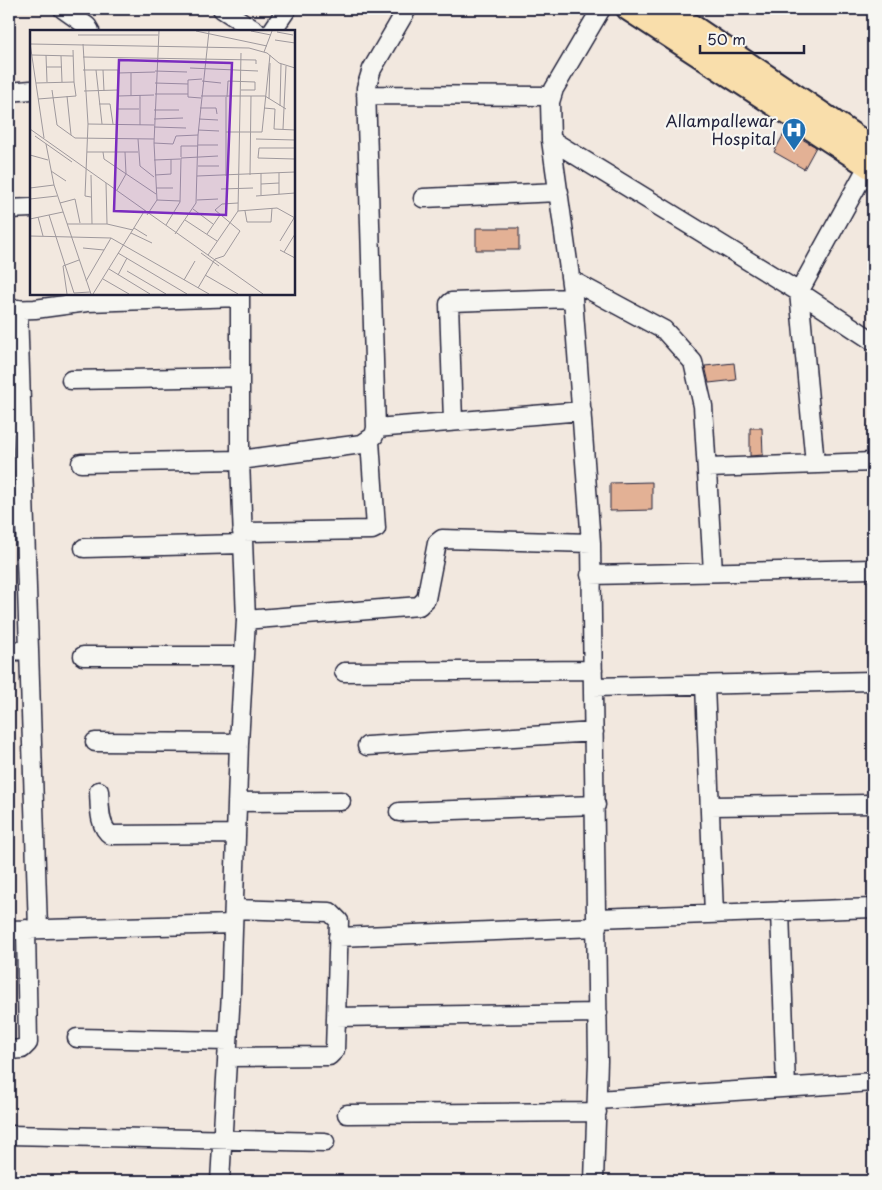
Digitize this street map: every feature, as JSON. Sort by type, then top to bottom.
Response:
[{"type":"main road","points":[[667,9],[872,161]]},
{"type":"main road","points":[[636,11],[872,161]]},
{"type":"street","points":[[63,9],[87,26],[89,30]]},
{"type":"street","points":[[222,9],[254,30]]},
{"type":"street","points":[[273,30],[287,9]]},
{"type":"street","points":[[84,548],[372,530],[376,528],[366,95],[372,69],[407,9]]},
{"type":"street","points":[[594,1181],[598,1013],[591,543],[573,298],[551,140],[550,96],[601,9]]},
{"type":"street","points":[[9,92],[30,90]]},
{"type":"street","points":[[366,95],[550,96]]},
{"type":"street","points":[[551,140],[799,292],[873,341]]},
{"type":"street","points":[[815,464],[799,292],[872,161]]},
{"type":"street","points":[[423,198],[559,192]]},
{"type":"street","points":[[9,208],[30,208]]},
{"type":"street","points":[[571,280],[664,330],[693,362],[703,406],[713,572]]},
{"type":"street","points":[[9,1050],[22,1049],[28,1043],[24,929],[29,650],[13,310],[88,302],[240,296],[240,460],[246,620],[239,743],[228,1049],[220,1181]]},
{"type":"street","points":[[453,421],[448,304],[451,302],[573,298]]},
{"type":"street","points":[[71,380],[240,377]]},
{"type":"street","points":[[81,463],[240,460],[362,444],[373,434],[453,421],[582,411]]},
{"type":"street","points":[[708,468],[873,462]]},
{"type":"street","points":[[246,620],[419,606],[426,599],[437,543],[442,539],[591,543]]},
{"type":"street","points":[[590,575],[873,569]]},
{"type":"street","points":[[9,651],[29,650]]},
{"type":"street","points":[[83,656],[243,656]]},
{"type":"street","points":[[344,672],[593,678],[705,685],[873,681]]},
{"type":"street","points":[[705,685],[714,914]]},
{"type":"street","points":[[367,746],[594,732]]},
{"type":"street","points":[[95,742],[239,743]]},
{"type":"street","points":[[99,790],[102,826],[105,832],[111,834],[236,834]]},
{"type":"street","points":[[237,802],[341,801]]},
{"type":"street","points":[[710,806],[873,804]]},
{"type":"street","points":[[399,812],[596,805]]},
{"type":"street","points":[[338,937],[597,923],[714,914],[873,908]]},
{"type":"street","points":[[780,911],[786,1088]]},
{"type":"street","points":[[24,929],[330,912],[339,920],[335,1050],[329,1056],[78,1038]]},
{"type":"street","points":[[336,1017],[598,1013]]},
{"type":"street","points":[[347,1114],[597,1106],[786,1088],[873,1082]]},
{"type":"street","points":[[9,1135],[325,1142]]},
{"type":"building","points":[[786,130],[816,147],[804,169],[774,152]]},
{"type":"building","points":[[476,228],[519,228],[519,250],[476,250]]},
{"type":"building","points":[[734,363],[736,380],[709,383],[705,366]]},
{"type":"building","points":[[750,428],[762,428],[763,455],[750,456]]},
{"type":"building","points":[[652,482],[652,510],[610,511],[610,483]]},
{"type":"place","name":"Allampallewar Hospital","points":[[794,151]]}]
